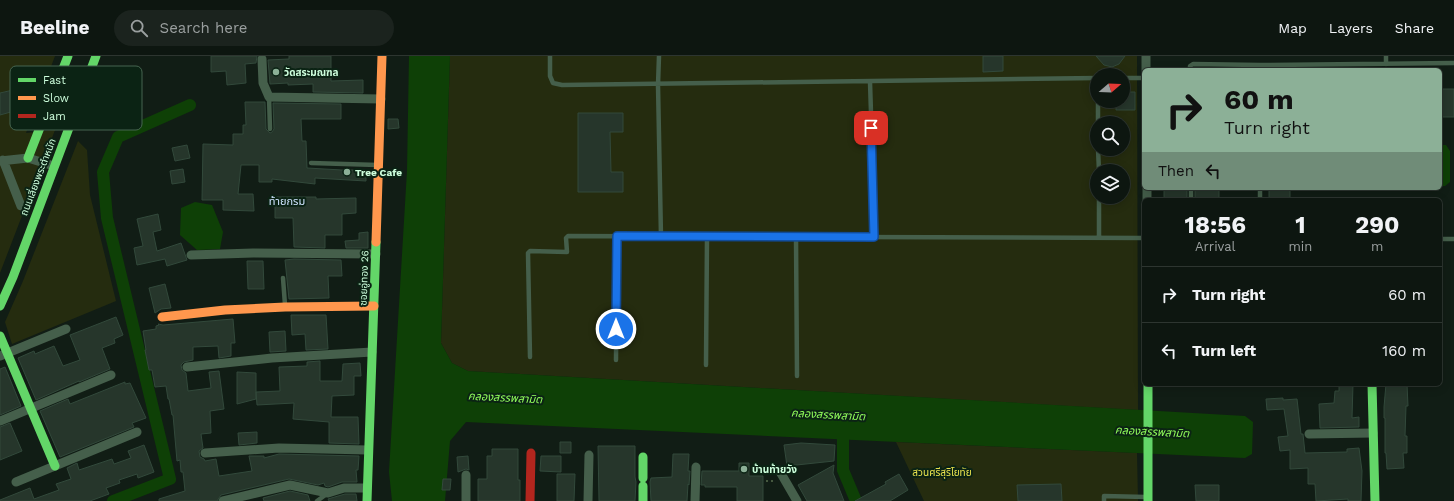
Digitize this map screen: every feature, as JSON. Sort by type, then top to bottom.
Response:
[{"type":"street","points":[[64,66],[68,56]]},
{"type":"street","name":"ถนนเลี่ยงพระตำหนัก","points":[[92,66],[96,56]]},
{"type":"street","name":"ซอยอู่ทอง 26","points":[[367,501],[382,56]]},
{"type":"street","points":[[1146,56],[1146,68]]},
{"type":"street","points":[[262,60],[263,83],[269,98],[381,99]]},
{"type":"street","points":[[28,158],[39,130]]},
{"type":"street","name":"ถนนเลี่ยงพระตำหนัก","points":[[0,306],[13,277],[68,130]]},
{"type":"street","points":[[21,206],[2,160],[28,158],[54,166]]},
{"type":"street","points":[[191,254],[376,254]]},
{"type":"street","points":[[162,317],[225,310],[285,306],[374,306]]},
{"type":"street","points":[[4,355],[66,329]]},
{"type":"street","points":[[0,336],[4,355],[30,408],[55,466]]},
{"type":"street","points":[[187,367],[272,358],[372,352]]},
{"type":"street","points":[[0,422],[111,375]]},
{"type":"street","points":[[1148,386],[1148,499]]},
{"type":"street","points":[[1372,386],[1375,501]]},
{"type":"street","points":[[16,482],[137,432]]},
{"type":"street","points":[[1309,434],[1373,433]]},
{"type":"street","points":[[205,453],[279,448],[368,450]]},
{"type":"street","points":[[530,501],[531,453]]},
{"type":"street","points":[[588,501],[589,455]]},
{"type":"street","points":[[643,457],[643,501]]},
{"type":"street","points":[[696,467],[696,501]]},
{"type":"street","points":[[779,470],[798,501]]},
{"type":"street","points":[[466,475],[466,501]]},
{"type":"street","points":[[224,501],[290,485],[328,493],[344,488],[367,488]]},
{"type":"lane","points":[[550,56],[550,76],[553,83],[562,85],[658,85],[1090,78]]},
{"type":"lane","points":[[659,56],[658,85],[661,237]]},
{"type":"lane","points":[[1386,56],[1386,64]]},
{"type":"lane","points":[[1190,68],[1193,64],[1260,68],[1454,63]]},
{"type":"lane","points":[[1130,78],[1142,78]]},
{"type":"lane","points":[[870,82],[874,237]]},
{"type":"lane","points":[[269,98],[270,129]]},
{"type":"lane","points":[[311,163],[379,165]]},
{"type":"lane","points":[[1099,204],[1099,238]]},
{"type":"lane","points":[[530,357],[529,252],[567,252],[566,238],[568,236],[1142,238]]},
{"type":"lane","points":[[616,360],[617,236]]},
{"type":"lane","points":[[706,364],[707,237]]},
{"type":"lane","points":[[796,237],[797,376]]},
{"type":"lane","points":[[1442,239],[1454,239]]},
{"type":"lane","points":[[283,278],[285,306]]},
{"type":"lane","points":[[316,501],[328,493]]},
{"type":"lane","points":[[1104,501],[1104,496],[1148,499]]},
{"type":"green space","points":[[0,56],[55,56],[51,66],[10,66],[10,130],[27,130],[26,133],[55,130],[0,273]]},
{"type":"green space","points":[[450,56],[1137,56],[1138,410],[468,371],[452,363],[441,343]]},
{"type":"green space","points":[[78,141],[87,150],[90,195],[116,301],[12,344],[5,322],[23,281]]},
{"type":"green space","name":"สวนศรีสุริโยทัย","points":[[896,442],[1137,453],[1138,501],[924,501]]},
{"type":"water","name":"คลองสรรพสามิต","points":[[409,56],[450,56],[441,343],[452,363],[468,371],[1245,416],[1253,422],[1252,454],[1245,458],[466,422],[450,441],[445,501],[392,501],[389,472],[407,171]]},
{"type":"water","points":[[1442,145],[1446,145],[1450,151],[1450,182],[1445,186],[1442,186]]},
{"type":"water","points":[[195,202],[212,205],[223,232],[220,249],[197,250],[180,235],[181,208]]},
{"type":"building","points":[[211,56],[257,56],[256,63],[245,64],[246,83],[227,85],[226,71],[211,72]]},
{"type":"building","points":[[289,56],[331,56],[331,81],[363,80],[363,93],[313,92],[313,84],[270,84],[268,60],[289,59]]},
{"type":"building","points":[[983,56],[1003,56],[1003,71],[983,72]]},
{"type":"building","points":[[1096,56],[1125,56],[1119,64],[1112,67],[1104,65]]},
{"type":"building","points":[[1442,89],[1454,89],[1454,117],[1442,117]]},
{"type":"building","points":[[10,91],[10,112],[0,115],[0,93]]},
{"type":"building","points":[[1130,92],[1135,92],[1135,110],[1116,110],[1116,108],[1130,108]]},
{"type":"building","points":[[245,102],[265,102],[266,129],[270,133],[274,129],[273,103],[341,104],[341,119],[301,119],[302,141],[306,141],[307,168],[366,170],[366,181],[315,178],[315,184],[272,179],[272,182],[259,182],[259,165],[241,165],[238,194],[253,194],[254,211],[223,210],[223,200],[202,200],[203,144],[233,145],[233,134],[243,134],[243,125],[246,125]]},
{"type":"building","points":[[578,113],[623,113],[623,132],[610,132],[611,172],[623,172],[623,192],[578,192]]},
{"type":"building","points":[[388,119],[398,119],[399,128],[388,129]]},
{"type":"building","points":[[187,145],[190,158],[175,161],[172,148]]},
{"type":"building","points":[[183,169],[185,182],[172,184],[170,171]]},
{"type":"building","points":[[1164,190],[1187,190],[1187,198],[1164,198]]},
{"type":"building","points":[[1195,190],[1219,190],[1219,198],[1195,198]]},
{"type":"building","points":[[1269,190],[1290,190],[1290,198],[1269,198]]},
{"type":"building","points":[[275,197],[316,197],[316,199],[356,198],[356,213],[342,214],[342,235],[325,235],[325,248],[294,247],[293,218],[275,218]]},
{"type":"building","points":[[158,214],[161,230],[153,232],[157,251],[181,243],[187,260],[167,266],[165,259],[137,265],[134,248],[143,246],[137,219]]},
{"type":"building","points":[[368,232],[368,248],[346,248],[345,241],[359,240],[359,233]]},
{"type":"building","points":[[285,260],[341,260],[342,276],[328,276],[329,298],[289,299]]},
{"type":"building","points":[[247,261],[263,261],[264,289],[248,289]]},
{"type":"building","points":[[165,284],[171,308],[161,309],[155,313],[149,288]]},
{"type":"building","points":[[291,315],[326,315],[328,349],[306,350],[305,334],[292,335]]},
{"type":"building","points":[[116,317],[123,335],[114,339],[115,343],[102,348],[110,369],[36,400],[18,358],[34,351],[35,354],[54,346],[63,366],[80,360],[70,335]]},
{"type":"building","points":[[233,319],[235,343],[231,343],[231,356],[219,358],[218,346],[193,347],[193,360],[184,362],[181,365],[182,370],[186,373],[188,391],[211,388],[209,372],[219,371],[224,409],[210,411],[211,433],[201,434],[203,448],[199,451],[200,457],[205,461],[216,459],[219,476],[252,471],[249,456],[264,456],[264,458],[279,454],[359,456],[358,470],[356,470],[357,482],[342,482],[328,487],[325,486],[324,483],[318,485],[289,479],[221,495],[217,501],[159,501],[159,499],[185,491],[180,460],[177,461],[173,415],[166,386],[155,387],[152,370],[149,370],[143,331],[156,329],[156,326],[159,325],[158,324],[163,325]]},
{"type":"building","points":[[285,331],[286,351],[270,352],[269,332]]},
{"type":"building","points":[[320,361],[320,381],[342,381],[343,364],[360,363],[361,376],[354,376],[354,395],[332,396],[331,417],[358,417],[359,444],[329,443],[329,422],[293,419],[294,403],[257,405],[256,392],[280,391],[279,367],[307,366],[307,362]]},
{"type":"building","points":[[5,367],[21,406],[0,415],[0,369]]},
{"type":"building","points":[[237,372],[256,373],[256,399],[237,404]]},
{"type":"building","points":[[125,382],[125,384],[130,383],[146,418],[132,423],[134,427],[60,457],[40,411],[68,399],[70,404]]},
{"type":"building","points":[[1339,386],[1353,386],[1352,418],[1359,417],[1359,427],[1320,428],[1319,404],[1334,403],[1335,391],[1339,391]]},
{"type":"building","points":[[1386,386],[1407,386],[1408,406],[1406,406],[1405,436],[1407,436],[1407,453],[1403,453],[1404,468],[1387,469],[1385,453],[1384,407]]},
{"type":"building","points":[[1283,398],[1283,400],[1297,399],[1305,453],[1347,452],[1347,449],[1359,448],[1362,471],[1361,501],[1348,501],[1348,499],[1316,501],[1315,484],[1308,484],[1308,468],[1290,469],[1290,450],[1280,451],[1278,437],[1288,436],[1284,409],[1267,410],[1266,399]]},
{"type":"building","points":[[10,423],[22,451],[0,460],[0,427]]},
{"type":"building","points":[[257,432],[257,443],[239,445],[238,433]]},
{"type":"building","points":[[560,442],[571,442],[571,453],[560,453]]},
{"type":"building","points":[[801,443],[835,445],[834,461],[787,466],[784,445]]},
{"type":"building","points":[[144,445],[154,472],[138,478],[137,474],[119,480],[120,483],[106,488],[109,494],[90,501],[0,501],[30,488],[34,499],[59,490],[56,484],[71,479],[67,468],[77,463],[79,470],[112,459],[114,464],[131,458],[128,451]]},
{"type":"building","points":[[598,446],[635,446],[635,501],[599,501]]},
{"type":"building","points":[[492,449],[518,449],[520,501],[478,501],[478,479],[487,479],[487,456],[492,456]]},
{"type":"building","points":[[673,454],[689,454],[688,471],[690,471],[687,501],[651,501],[651,478],[672,477]]},
{"type":"building","points":[[468,456],[469,470],[466,469],[458,472],[457,457]]},
{"type":"building","points":[[541,456],[561,456],[561,472],[540,471]]},
{"type":"building","points":[[739,463],[749,463],[749,476],[763,476],[763,501],[737,501],[737,487],[705,487],[705,485],[701,485],[702,471],[739,471]]},
{"type":"building","points":[[834,465],[833,473],[844,501],[807,501],[798,485]]},
{"type":"building","points":[[557,474],[575,474],[574,501],[557,501]]},
{"type":"building","points":[[899,474],[908,490],[890,501],[855,501],[886,484],[885,482]]},
{"type":"building","points":[[443,479],[451,479],[450,490],[442,490]]},
{"type":"building","points":[[1061,484],[1062,501],[1018,501],[1017,485]]},
{"type":"building","points":[[1195,485],[1219,485],[1219,501],[1196,501]]},
{"type":"building","points":[[290,491],[308,495],[310,501],[264,501],[263,498]]},
{"type":"building","points":[[345,494],[356,494],[357,501],[329,501],[328,499]]},
{"type":"waterway","points":[[142,126],[190,105]]},
{"type":"waterway","points":[[113,501],[170,479],[107,218],[103,172],[118,137],[134,130]]},
{"type":"waterway","name":"คลองสรรพสามิต","points":[[843,423],[843,470],[856,501]]},
{"type":"traffic: fast","points":[[64,66],[68,56]]},
{"type":"traffic: fast","points":[[92,66],[96,56]]},
{"type":"traffic: fast","points":[[28,158],[39,130]]},
{"type":"traffic: fast","points":[[0,306],[13,277],[68,130]]},
{"type":"traffic: fast","points":[[367,501],[376,242]]},
{"type":"traffic: fast","points":[[0,336],[55,466]]},
{"type":"traffic: fast","points":[[1148,386],[1148,501]]},
{"type":"traffic: fast","points":[[1372,386],[1375,501]]},
{"type":"traffic: fast","points":[[643,457],[643,478]]},
{"type":"traffic: fast","points":[[643,486],[643,501]]},
{"type":"traffic: slow","points":[[376,242],[382,56]]},
{"type":"traffic: slow","points":[[162,317],[225,310],[285,307],[374,306]]},
{"type":"traffic: jam","points":[[530,501],[531,453]]},
{"type":"place","name":"วัดสระมณฑล","points":[[276,72]]},
{"type":"place","name":"Tree Cafe","points":[[347,172]]},
{"type":"place","name":"บ้านท้ายวัง","points":[[744,469]]},
{"type":"district","name":"ท้ายกรม","points":[[287,201]]},
{"type":"route","points":[[616,329],[617,236],[874,237],[871,128]]}]
